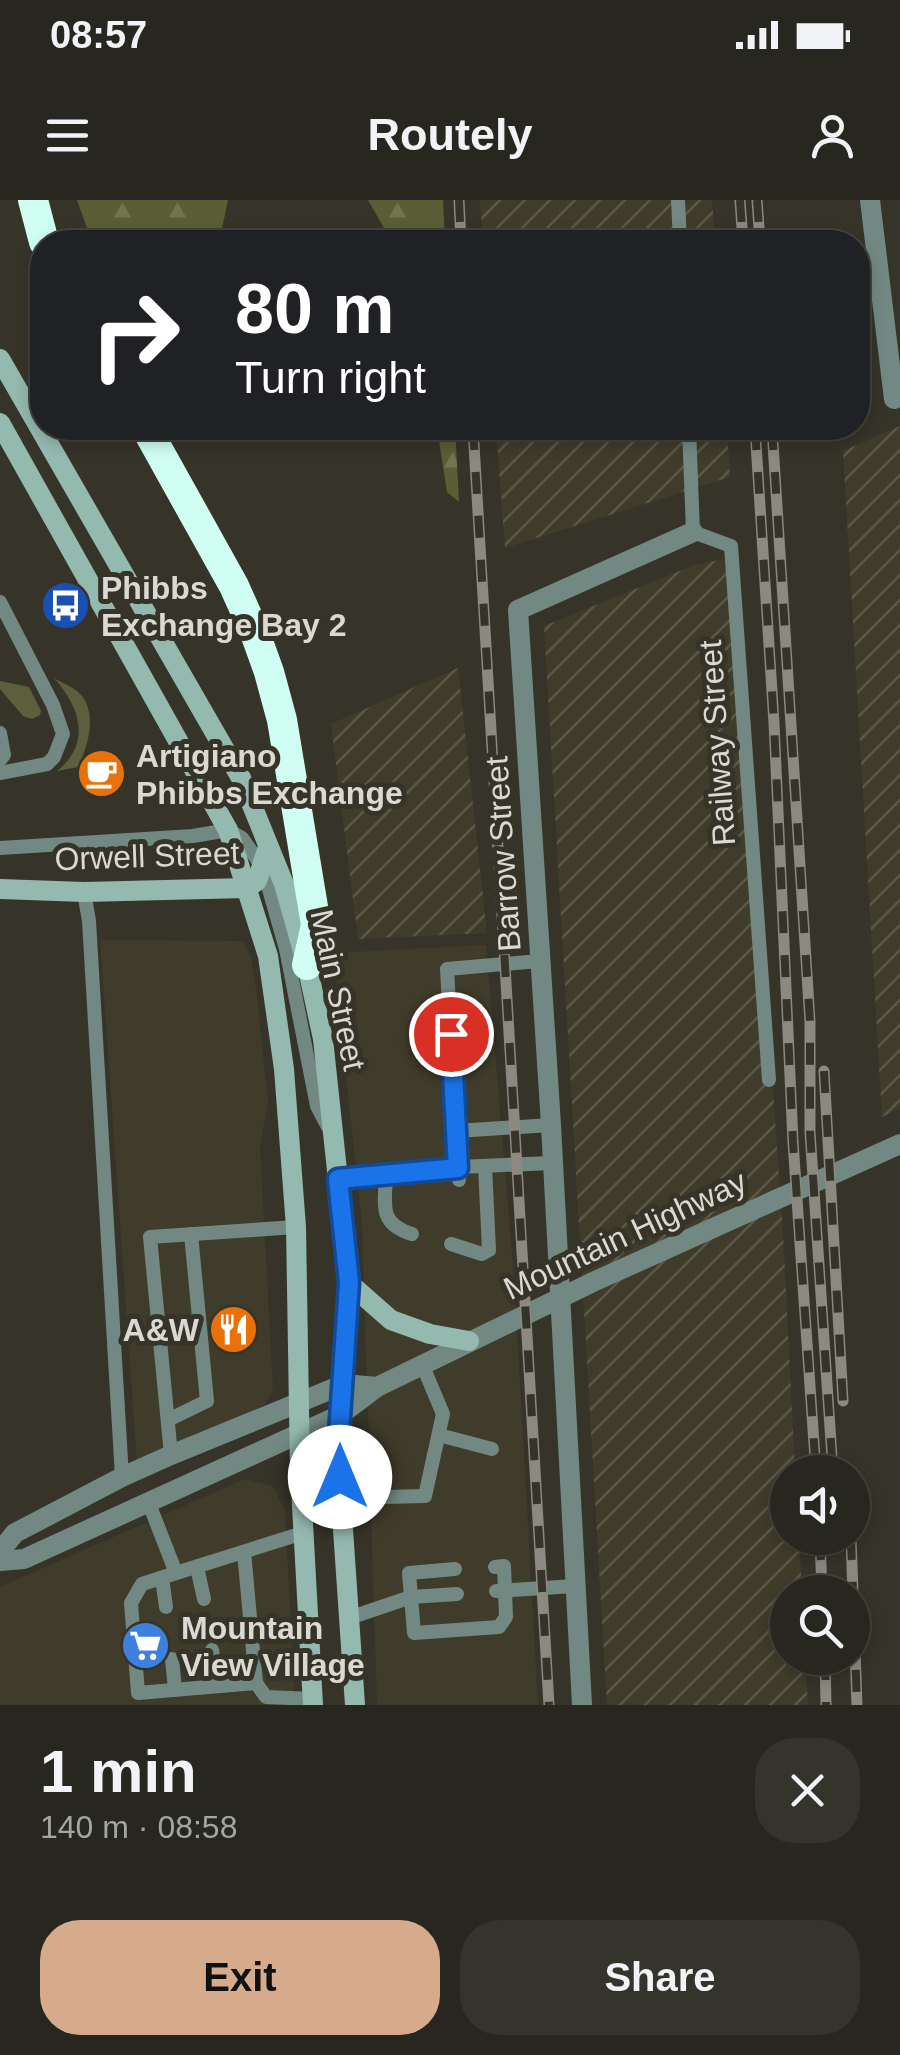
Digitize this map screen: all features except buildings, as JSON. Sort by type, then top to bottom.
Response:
[{"type":"highway","points":[[33,200],[41,230]]},
{"type":"highway","points":[[153,440],[234,586],[256,633],[268,672],[282,720],[316,925],[307,964]]},
{"type":"main road","name":"Main Street","points":[[0,360],[30,412]]},
{"type":"main road","name":"Main Street","points":[[0,423],[228,830],[268,956],[296,1227],[298,1434],[313,1702]]},
{"type":"main road","name":"Main Street","points":[[47,440],[241,778],[268,844],[307,964],[324,1039],[349,1283],[338,1456],[354,1705]]},
{"type":"main road","name":"Orwell Street","points":[[0,889],[84,892],[248,888],[263,868],[268,844]]},
{"type":"main road","points":[[349,1283],[391,1320],[469,1342]]},
{"type":"street","points":[[870,200],[897,397]]},
{"type":"street","name":"Barrow Street","points":[[582,1705],[518,610],[693,532]]},
{"type":"street","name":"Mountain Highway","points":[[0,1561],[24,1559],[340,1415],[378,1386],[422,1364],[900,1144]]},
{"type":"street","name":"Mountain Highway","points":[[0,1551],[14,1533],[122,1476],[344,1384],[378,1386]]},
{"type":"lane","points":[[678,200],[679,230]]},
{"type":"lane","points":[[689,440],[693,532]]},
{"type":"lane","name":"Railway Street","points":[[693,532],[730,546],[770,1080]]},
{"type":"lane","points":[[0,602],[53,706],[63,734],[47,764],[0,773]]},
{"type":"lane","points":[[0,733],[4,755],[0,760]]},
{"type":"lane","points":[[228,830],[242,838],[263,868],[286,949],[317,1106],[334,1138]]},
{"type":"lane","name":"Orwell Street","points":[[0,848],[175,838],[228,830]]},
{"type":"lane","points":[[84,892],[92,964],[122,1476]]},
{"type":"lane","points":[[458,1174],[447,969],[540,962]]},
{"type":"lane","points":[[456,1131],[551,1125]]},
{"type":"lane","points":[[338,1179],[439,1176],[484,1166],[552,1163]]},
{"type":"lane","points":[[451,1244],[482,1254],[489,1250],[484,1166]]},
{"type":"lane","points":[[386,1175],[388,1220],[396,1229],[412,1234]]},
{"type":"lane","points":[[171,1456],[150,1237],[296,1227]]},
{"type":"lane","points":[[168,1420],[207,1401],[191,1234]]},
{"type":"lane","points":[[341,1498],[424,1496],[443,1414],[422,1364]]},
{"type":"lane","points":[[439,1435],[492,1448]]},
{"type":"lane","points":[[148,1501],[169,1576],[166,1607]]},
{"type":"lane","points":[[256,1683],[138,1693],[131,1603],[142,1584],[303,1533]]},
{"type":"lane","points":[[244,1552],[256,1683],[266,1697],[313,1702]]},
{"type":"lane","points":[[197,1566],[204,1599]]},
{"type":"lane","points":[[456,1569],[409,1573],[414,1633],[499,1627],[506,1617],[501,1591],[504,1566],[495,1567]]},
{"type":"lane","points":[[501,1591],[575,1586]]},
{"type":"lane","points":[[349,1618],[411,1597],[457,1594]]},
{"type":"lane","points":[[212,1650],[218,1686]]},
{"type":"lane","points":[[172,1659],[176,1690]]},
{"type":"shaded area","points":[[480,200],[712,200],[714,230],[482,230]]},
{"type":"shaded area","points":[[900,426],[900,1108],[882,1117],[843,451]]},
{"type":"shaded area","points":[[497,440],[728,440],[730,477],[505,548]]},
{"type":"shaded area","points":[[735,557],[783,1232],[794,1455],[770,1455],[770,1555],[800,1555],[801,1575],[770,1575],[770,1675],[806,1675],[808,1705],[607,1705],[544,626],[697,564]]},
{"type":"shaded area","points":[[458,668],[487,933],[358,939],[331,724]]},
{"type":"shaded area","points":[[100,940],[243,941],[251,957],[256,988],[268,1102],[260,1146],[273,1390],[265,1404],[252,1413],[137,1462]]},
{"type":"shaded area","points":[[486,945],[514,1278],[538,1705],[377,1705],[362,1224],[333,953]]},
{"type":"shaded area","name":"Mountain View Village","points":[[245,1479],[272,1486],[285,1511],[295,1705],[0,1705],[0,1587]]},
{"type":"green space","points":[[77,200],[228,200],[222,230],[88,230]]},
{"type":"green space","points":[[368,200],[443,200],[444,230],[385,230]]},
{"type":"green space","points":[[439,440],[456,440],[459,502],[447,492]]},
{"type":"green space","points":[[54,678],[82,696],[90,722],[78,767],[57,771],[75,749],[78,725],[70,701]]},
{"type":"green space","points":[[0,681],[29,687],[40,715],[32,719],[23,716],[0,689]]},
{"type":"railway","points":[[459,200],[460,230]]},
{"type":"railway","points":[[740,200],[742,230]]},
{"type":"railway","points":[[757,200],[759,230]]},
{"type":"railway","points":[[474,440],[549,1705]]},
{"type":"railway","points":[[756,440],[774,723],[793,1142],[815,1455]]},
{"type":"railway","points":[[773,440],[810,1022],[810,1132],[832,1455]]},
{"type":"railway","points":[[824,1071],[843,1401]]},
{"type":"railway","points":[[821,1555],[821,1575]]},
{"type":"railway","points":[[852,1555],[857,1705]]},
{"type":"railway","points":[[825,1675],[826,1705]]},
{"type":"place","name":"Phibbs Exchange Bay 2","points":[[66,606]]},
{"type":"place","name":"Artigiano Phibbs Exchange","points":[[101,774]]},
{"type":"place","name":"A&W","points":[[234,1330]]},
{"type":"place","name":"Mountain View Village","points":[[146,1646]]},
{"type":"route","points":[[340,1477],[338,1448],[349,1283],[338,1179],[458,1168],[451,1034]]}]
